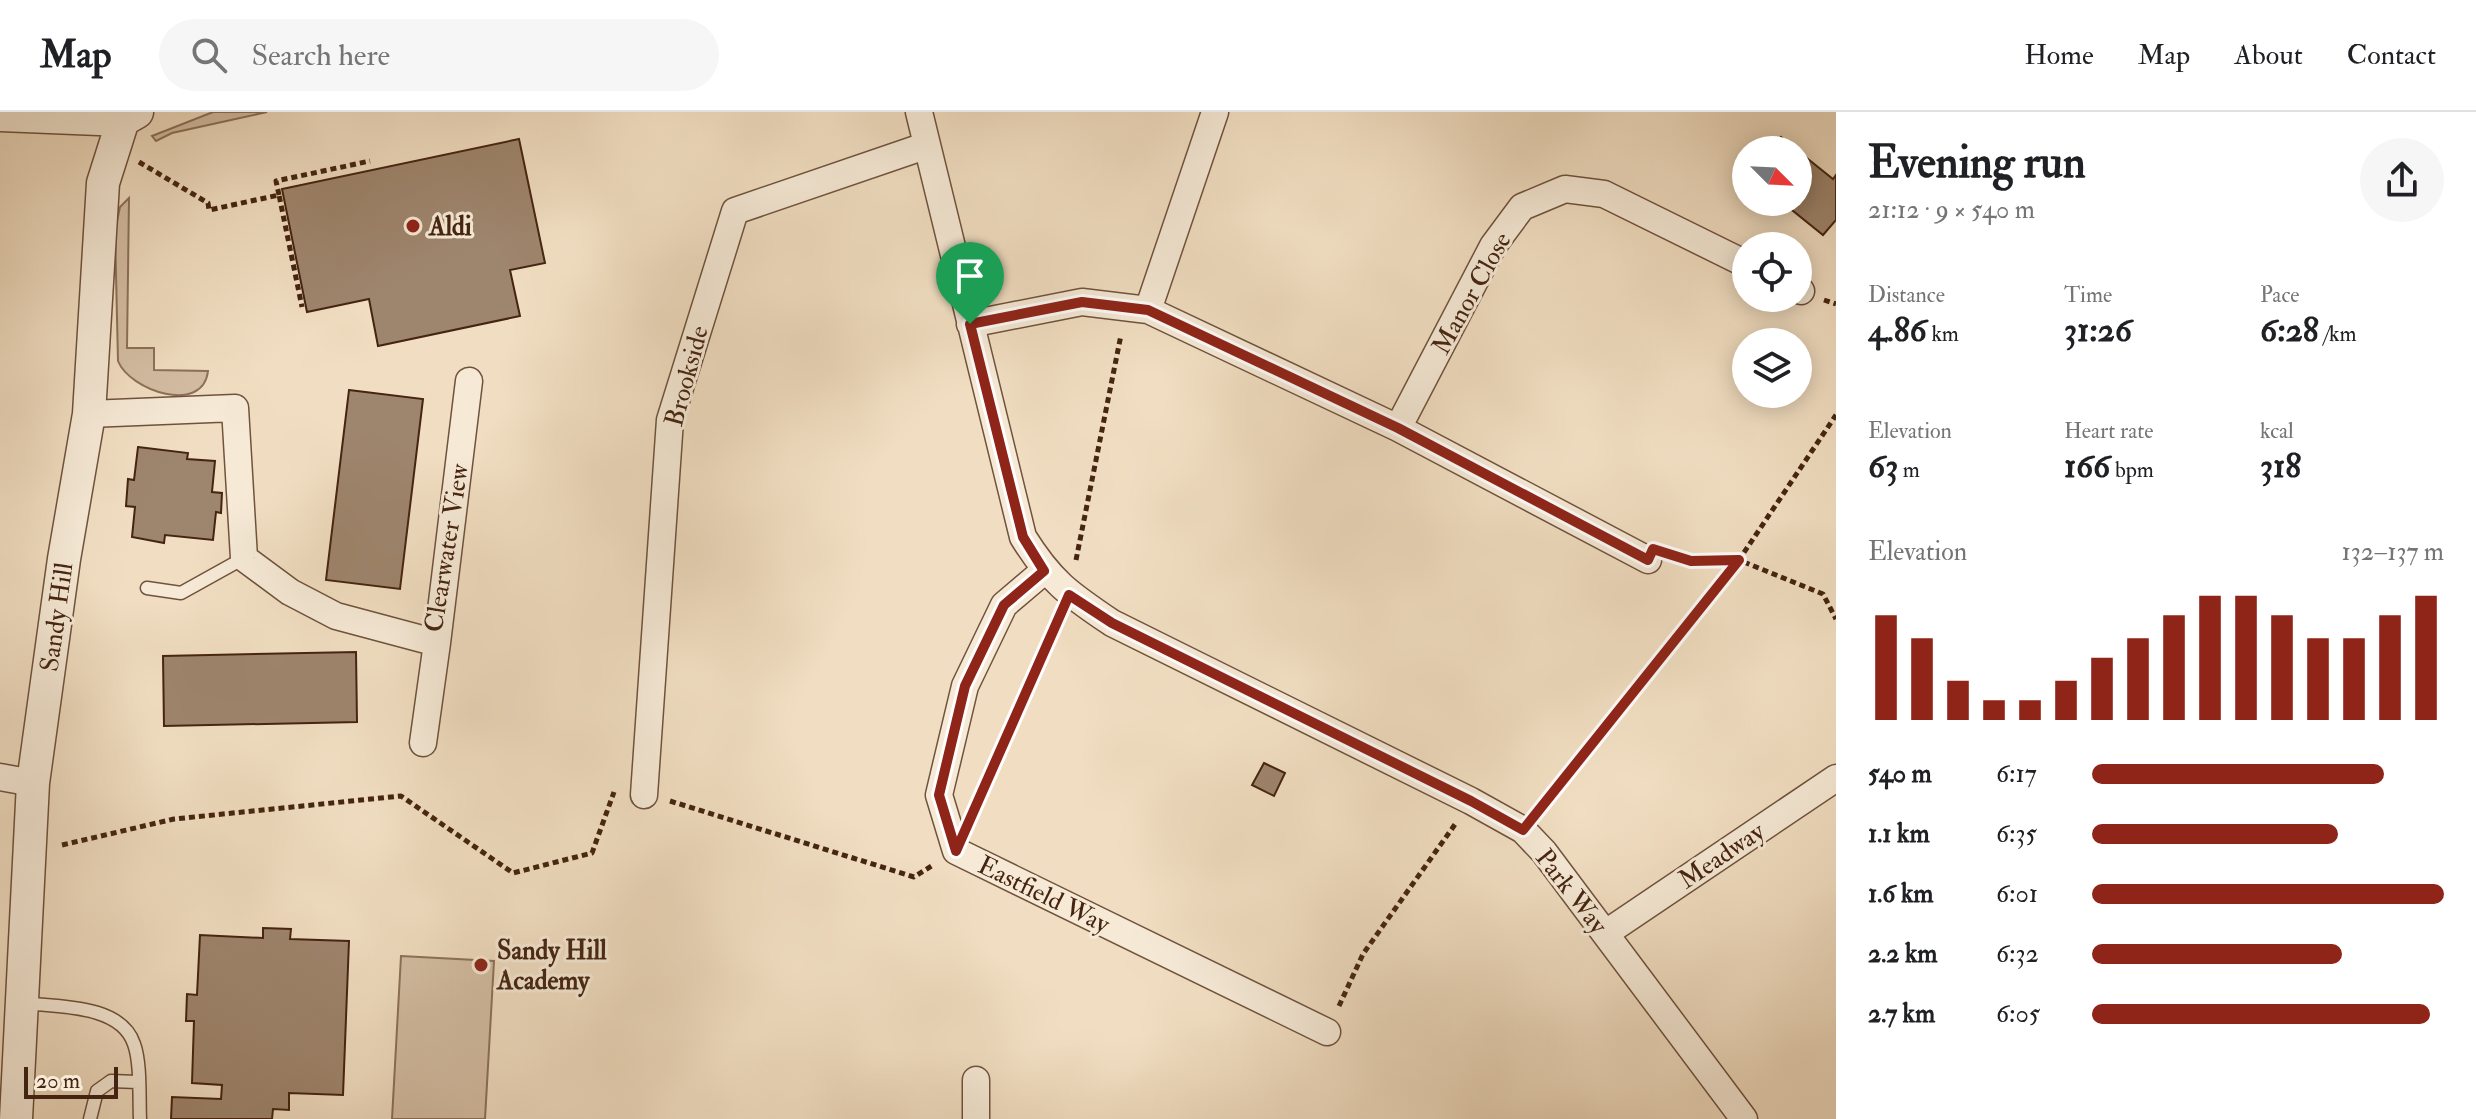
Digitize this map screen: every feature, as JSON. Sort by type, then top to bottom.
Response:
[{"type":"street","name":"Park Way","points":[[919,112],[1023,537],[1044,571],[1069,595],[1112,623],[1471,801],[1523,830],[1606,933],[1744,1119]]},
{"type":"street","points":[[1138,308],[1215,112]]},
{"type":"street","points":[[0,115],[124,127]]},
{"type":"street","name":"Sandy Hill","points":[[16,1119],[33,783],[64,559],[89,414],[103,183],[124,127]]},
{"type":"street","name":"Brookside","points":[[644,795],[670,420],[735,211],[925,146]]},
{"type":"street","name":"Manor Close","points":[[1398,428],[1493,246],[1522,207],[1565,189],[1604,194],[1732,257]]},
{"type":"street","points":[[970,324],[1082,302],[1138,308],[1398,428],[1648,560]]},
{"type":"street","name":"Clearwater View","points":[[244,558],[290,592],[336,616],[437,643],[469,381]]},
{"type":"street","points":[[89,414],[235,408],[244,558]]},
{"type":"street","name":"Eastfield Way","points":[[1044,571],[1004,605],[965,686],[939,795],[956,851],[1327,1032]]},
{"type":"street","points":[[423,743],[437,643]]},
{"type":"street","points":[[0,777],[33,783]]},
{"type":"street","name":"Meadway","points":[[1606,933],[1836,778]]},
{"type":"street","points":[[976,1080],[976,1119]]},
{"type":"lane","points":[[147,588],[181,593],[244,558]]},
{"type":"lane","points":[[23,1003],[97,1012],[120,1024],[134,1043],[140,1119]]},
{"type":"lane","points":[[90,1119],[97,1091],[111,1081],[137,1082]]},
{"type":"path","points":[[124,127],[136,160],[208,203],[209,210],[279,195]]},
{"type":"path","points":[[302,307],[276,181],[370,161]]},
{"type":"path","points":[[294,177],[295,186]]},
{"type":"path","points":[[31,853],[174,819],[401,796],[513,873],[592,853],[615,791],[663,798],[914,877],[956,851],[1069,595],[1118,345],[1138,308]]},
{"type":"path","points":[[1523,830],[1739,560],[1836,415]]},
{"type":"path","points":[[1648,560],[1653,549],[1691,561],[1739,560],[1823,594],[1836,619]]},
{"type":"path","points":[[1327,1032],[1363,954],[1471,801]]},
{"type":"shaded area","points":[[213,112],[267,112],[172,133],[156,141],[152,136]]},
{"type":"shaded area","points":[[129,198],[127,348],[154,348],[154,370],[208,371],[203,384],[194,392],[180,395],[150,389],[125,372],[118,361],[115,230],[120,207]]},
{"type":"shaded area","points":[[401,956],[494,961],[485,1119],[392,1119]]},
{"type":"building","name":"Aldi","points":[[519,139],[545,263],[510,270],[520,316],[378,346],[369,299],[307,312],[282,189]]},
{"type":"building","points":[[1812,162],[1833,179],[1836,175],[1836,220],[1823,235],[1799,216],[1812,216]]},
{"type":"building","points":[[349,390],[423,399],[400,589],[326,580]]},
{"type":"building","points":[[138,447],[188,453],[187,459],[215,461],[212,492],[222,493],[221,513],[216,512],[213,540],[165,535],[164,543],[132,537],[135,507],[126,506],[128,479],[134,480]]},
{"type":"building","points":[[356,652],[357,722],[164,726],[163,656]]},
{"type":"building","points":[[1264,763],[1285,773],[1274,796],[1252,785]]},
{"type":"building","points":[[263,928],[291,929],[290,939],[349,941],[343,1095],[289,1093],[289,1110],[273,1109],[272,1119],[171,1119],[172,1097],[221,1099],[222,1085],[192,1083],[194,1021],[186,1021],[187,994],[197,995],[200,935],[263,938]]},
{"type":"place","name":"Aldi","points":[[413,226]]},
{"type":"place","name":"Sandy Hill Academy","points":[[481,965]]},
{"type":"route","points":[[1082,302],[1148,310],[1398,428],[1648,560],[1653,549],[1691,561],[1739,560],[1523,830],[1471,801],[1112,623],[1069,595],[956,851],[939,795],[965,686],[1004,605],[1044,571],[1023,537],[970,324],[1082,302]]}]
